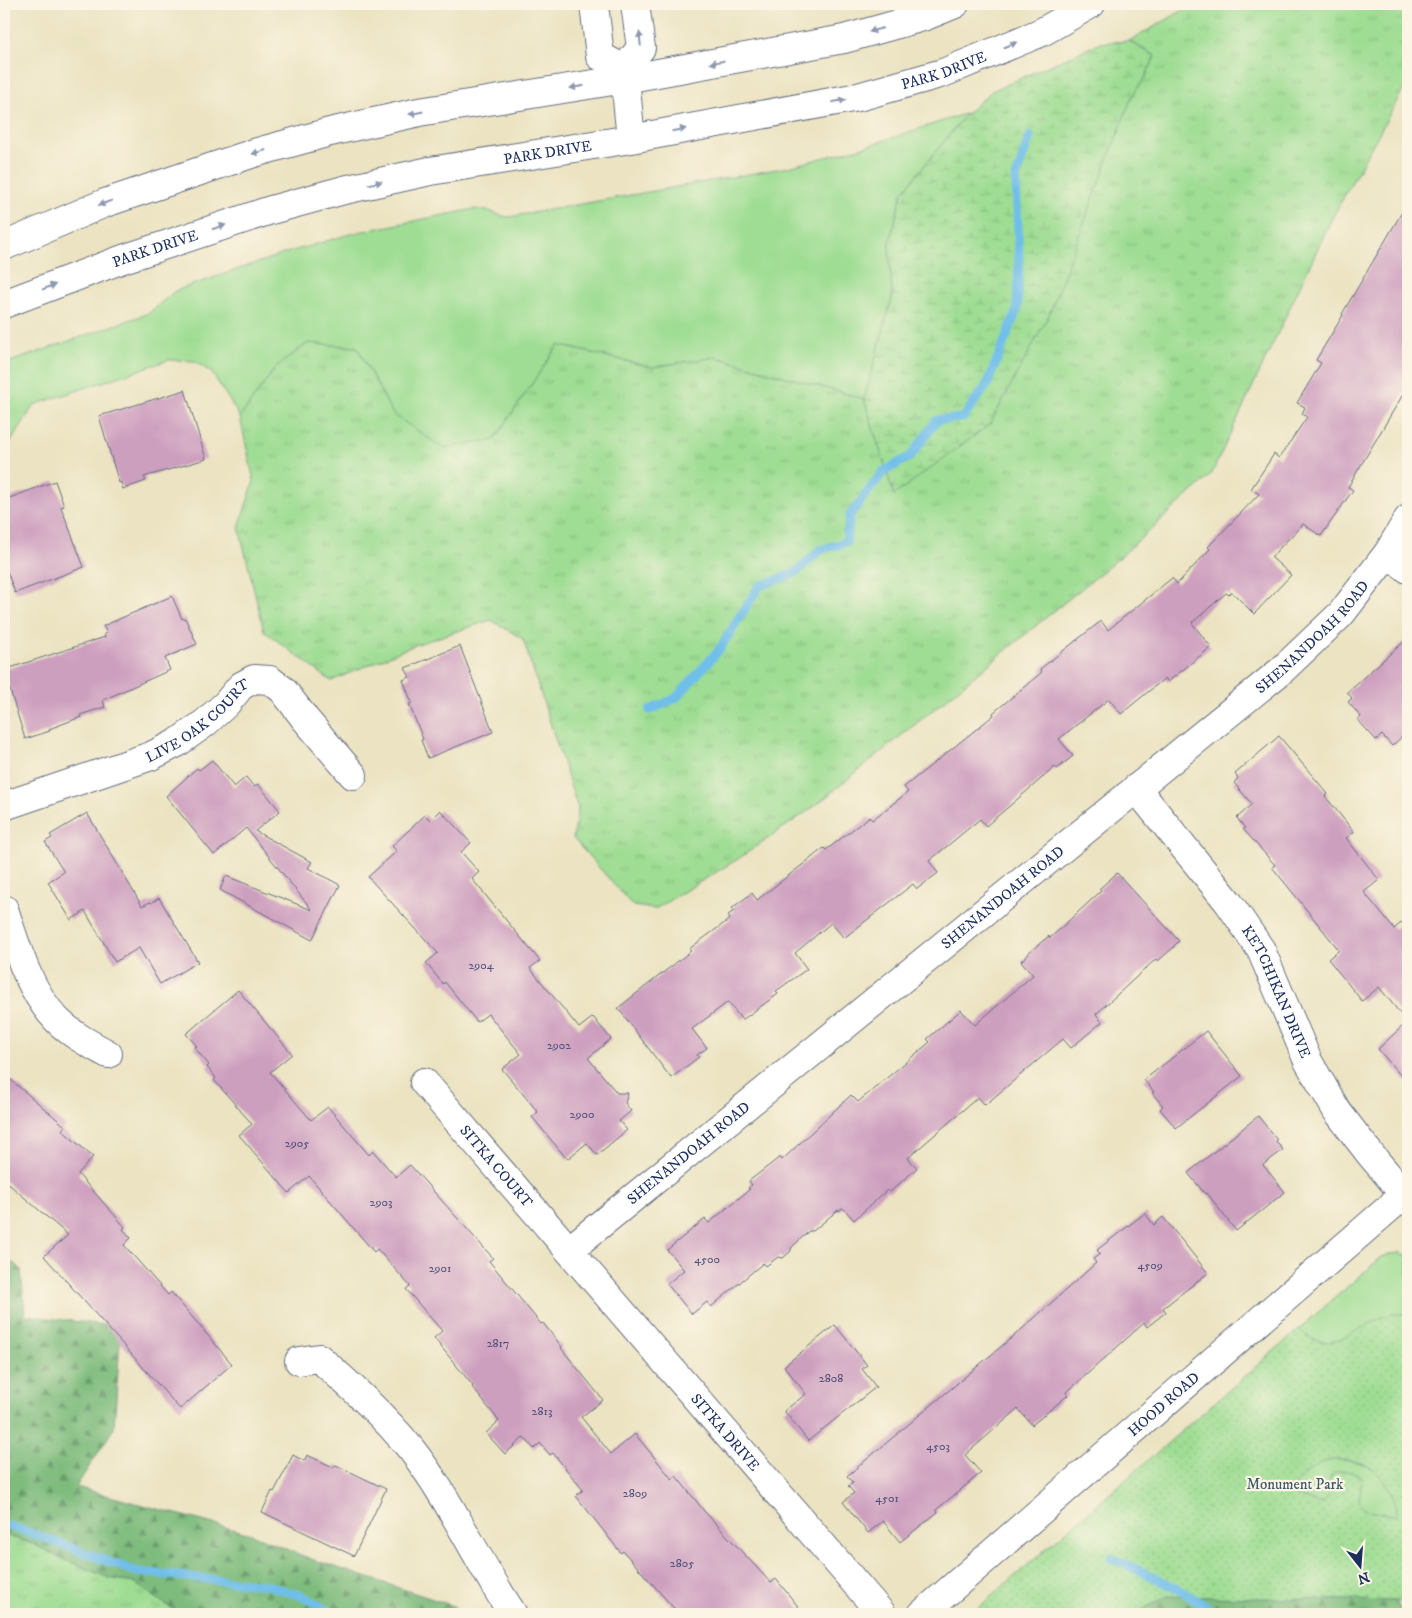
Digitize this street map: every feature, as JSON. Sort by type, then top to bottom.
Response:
[{"type":"street","points":[[594,4],[600,56],[625,74]]},
{"type":"street","points":[[632,139],[625,74],[641,48],[635,4]]},
{"type":"street","points":[[4,246],[105,203],[254,153],[330,132],[420,112],[625,74],[844,39],[923,17],[955,4]]},
{"type":"street","name":"PARK DRIVE","points":[[4,304],[132,256],[271,210],[344,190],[430,171],[632,139],[858,97],[943,73],[1042,32],[1091,4]]},
{"type":"street","name":"SHENANDOAH ROAD","points":[[569,1250],[1282,670],[1398,561],[1408,519]]},
{"type":"street","name":"LIVE OAK COURT","points":[[4,806],[151,756],[177,743],[226,704],[241,686],[254,679],[270,680],[283,690],[353,775]]},
{"type":"street","name":"KETCHIKAN DRIVE","points":[[1136,788],[1229,903],[1261,950],[1308,1061],[1337,1111],[1406,1197]]},
{"type":"street","points":[[4,909],[19,954],[36,991],[57,1019],[81,1039],[108,1054]]},
{"type":"street","name":"SITKA COURT","points":[[424,1082],[569,1250]]},
{"type":"street","name":"HOOD ROAD","points":[[922,1614],[1406,1197]]},
{"type":"street","name":"SITKA DRIVE","points":[[569,1250],[882,1614]]},
{"type":"street","points":[[299,1361],[319,1358],[355,1390],[412,1450],[436,1485],[513,1614]]},
{"type":"green space","points":[[1194,4],[1408,4],[1408,81],[1332,218],[1211,475],[1119,558],[815,806],[738,859],[655,909],[633,906],[573,838],[578,809],[523,639],[491,620],[415,645],[331,681],[264,631],[239,527],[254,481],[240,417],[276,367],[308,343],[357,347],[393,414],[494,440],[558,345],[652,367],[716,357],[864,399],[894,494],[1132,96],[1146,76],[1155,56],[1129,41]]},
{"type":"green space","points":[[1129,41],[1155,56],[1146,76],[1132,96],[1049,315],[990,424],[894,495],[864,399],[892,298],[889,245],[902,193],[967,113],[992,91],[1100,43]]},
{"type":"green space","points":[[967,113],[902,193],[889,245],[892,298],[864,399],[716,357],[652,367],[558,345],[494,440],[443,448],[393,414],[357,347],[308,343],[276,367],[240,417],[212,373],[194,361],[169,360],[34,405],[4,453],[4,364],[149,313],[175,291],[186,287],[289,252],[354,233],[474,209],[487,210],[509,217],[788,167],[860,148]]},
{"type":"green space","name":"Monument Park","points":[[1401,1253],[1408,1256],[1408,1604],[1396,1601],[1167,1596],[1134,1614],[971,1614],[1382,1257]]},
{"type":"green space","points":[[1401,1253],[1408,1256],[1408,1314],[1385,1316],[1353,1333],[1332,1341],[1321,1342],[1310,1338],[1299,1329],[1382,1257]]},
{"type":"green space","points":[[4,1256],[21,1269],[25,1315],[121,1327],[114,1428],[76,1487],[251,1534],[308,1558],[454,1606],[459,1614],[180,1614],[134,1583],[109,1578],[65,1560],[33,1544],[4,1535]]},
{"type":"green space","points":[[1332,1460],[1362,1463],[1378,1474],[1392,1494],[1397,1516],[1362,1508],[1359,1502],[1362,1479],[1348,1471],[1332,1474],[1328,1496],[1324,1502],[1318,1503],[1290,1493],[1307,1472],[1318,1465]]},
{"type":"green space","points":[[4,1461],[292,1614],[4,1614]]},
{"type":"green space","points":[[1166,1596],[1396,1601],[1403,1614],[1134,1614]]},
{"type":"building","points":[[1408,202],[1408,386],[1348,487],[1353,490],[1321,536],[1303,524],[1271,557],[1291,575],[1254,614],[1232,592],[1229,595],[1226,593],[1192,623],[1211,647],[1168,682],[1165,678],[1121,714],[1109,699],[1059,739],[1073,756],[1057,769],[1055,767],[986,826],[980,819],[929,861],[938,873],[917,889],[913,884],[844,938],[831,923],[795,953],[807,969],[776,991],[778,994],[742,1020],[728,1002],[692,1029],[707,1048],[697,1055],[699,1057],[671,1078],[618,1008],[691,951],[689,949],[730,919],[728,915],[734,911],[732,908],[752,893],[757,900],[824,848],[826,850],[869,817],[872,820],[908,792],[904,787],[994,715],[993,713],[1042,672],[1040,669],[1101,621],[1108,630],[1172,578],[1177,584],[1210,549],[1208,547],[1259,494],[1251,489],[1274,454],[1279,458],[1307,417],[1302,414],[1305,407],[1297,403],[1321,363],[1316,360]]},
{"type":"building","points":[[185,390],[206,459],[144,477],[146,481],[123,489],[121,482],[119,483],[99,416]]},
{"type":"building","points":[[55,481],[64,506],[61,507],[84,567],[15,593],[4,563],[4,500]]},
{"type":"building","points":[[172,596],[182,619],[185,618],[197,644],[165,658],[170,670],[103,700],[105,707],[80,715],[81,717],[49,729],[50,731],[25,739],[4,670],[105,637],[104,634],[107,633],[103,626]]},
{"type":"building","points":[[1408,638],[1408,731],[1392,746],[1382,735],[1376,740],[1358,720],[1361,717],[1348,702],[1352,698],[1347,692]]},
{"type":"building","points":[[460,646],[493,732],[428,758],[421,740],[423,739],[409,704],[412,703],[403,680],[410,677],[405,668]]},
{"type":"building","points":[[1279,736],[1328,794],[1325,796],[1354,832],[1346,838],[1379,880],[1364,892],[1394,929],[1408,917],[1408,1084],[1378,1049],[1407,1022],[1379,987],[1362,1001],[1328,959],[1339,950],[1272,867],[1275,865],[1243,829],[1245,828],[1237,818],[1252,804],[1234,783],[1238,778],[1235,774]]},
{"type":"building","points":[[212,760],[234,787],[246,777],[254,787],[258,784],[280,811],[255,831],[312,862],[308,868],[340,885],[312,940],[220,890],[226,876],[312,910],[246,828],[214,855],[166,796],[197,768],[199,770]]},
{"type":"building","points":[[440,810],[471,843],[461,852],[479,872],[472,879],[540,961],[530,968],[579,1028],[593,1017],[611,1039],[588,1058],[617,1093],[628,1093],[625,1103],[631,1111],[619,1121],[627,1130],[597,1155],[587,1143],[567,1159],[532,1117],[538,1112],[502,1069],[521,1054],[488,1014],[477,1022],[445,982],[443,984],[426,963],[438,953],[368,877],[397,851],[392,846],[425,815],[430,820]]},
{"type":"building","points":[[87,813],[142,906],[159,898],[198,962],[160,984],[139,948],[115,962],[85,911],[71,920],[48,882],[64,872],[45,842],[52,838],[50,835]]},
{"type":"building","points":[[1117,873],[1179,941],[1158,961],[1156,959],[1096,1014],[1102,1022],[1071,1048],[1063,1039],[985,1105],[978,1097],[908,1158],[917,1168],[890,1192],[887,1190],[854,1220],[843,1208],[838,1210],[813,1231],[809,1231],[783,1258],[778,1257],[766,1266],[763,1263],[711,1307],[707,1302],[692,1314],[667,1284],[684,1270],[667,1250],[705,1219],[709,1223],[750,1189],[748,1188],[752,1185],[749,1181],[780,1157],[782,1160],[851,1095],[858,1102],[930,1042],[927,1039],[961,1010],[975,1025],[1033,975],[1021,961],[1028,953],[1049,936],[1050,938],[1101,891],[1099,889]]},
{"type":"building","points":[[238,990],[292,1054],[270,1072],[311,1120],[328,1107],[369,1155],[373,1151],[396,1177],[410,1165],[493,1258],[489,1261],[541,1324],[543,1323],[603,1400],[581,1417],[611,1454],[635,1434],[672,1479],[676,1476],[705,1512],[771,1583],[776,1579],[804,1614],[679,1614],[623,1551],[621,1553],[576,1496],[583,1490],[553,1453],[550,1455],[540,1443],[534,1449],[524,1437],[505,1454],[486,1433],[499,1421],[434,1338],[442,1331],[406,1289],[410,1286],[377,1249],[374,1252],[309,1176],[289,1193],[239,1135],[252,1124],[214,1080],[216,1078],[207,1067],[209,1065],[194,1047],[197,1046],[186,1034]]},
{"type":"building","points":[[1206,1031],[1242,1076],[1176,1128],[1160,1109],[1163,1106],[1144,1080]]},
{"type":"building","points":[[4,1074],[65,1126],[62,1130],[93,1157],[78,1174],[125,1227],[123,1229],[131,1238],[124,1245],[168,1295],[171,1292],[232,1364],[180,1409],[44,1256],[68,1235],[4,1180]]},
{"type":"building","points":[[1258,1116],[1283,1150],[1263,1165],[1285,1192],[1236,1231],[1207,1193],[1205,1194],[1188,1173]]},
{"type":"building","points":[[1145,1213],[1154,1225],[1163,1217],[1208,1273],[1163,1308],[1166,1312],[1147,1327],[1144,1323],[1066,1393],[1068,1395],[1032,1425],[1018,1409],[965,1455],[981,1473],[936,1510],[938,1512],[900,1542],[883,1521],[868,1533],[843,1502],[854,1493],[848,1486],[853,1483],[847,1476],[1022,1329],[1096,1263],[1093,1259],[1100,1254],[1097,1250]]},
{"type":"building","points":[[835,1325],[867,1365],[862,1369],[876,1387],[808,1441],[784,1411],[806,1394],[784,1366]]},
{"type":"building","points":[[293,1455],[304,1461],[307,1455],[333,1467],[336,1465],[386,1489],[354,1556],[262,1512]]},
{"type":"waterway","points":[[650,710],[676,698],[719,650],[759,586],[795,573],[820,550],[846,542],[850,515],[883,472],[911,456],[937,420],[963,418],[987,385],[1017,310],[1019,263],[1016,177],[1030,136]]},
{"type":"waterway","points":[[4,1525],[137,1572],[267,1585],[305,1597],[333,1614]]},
{"type":"waterway","points":[[1111,1558],[1179,1590],[1217,1614]]}]
